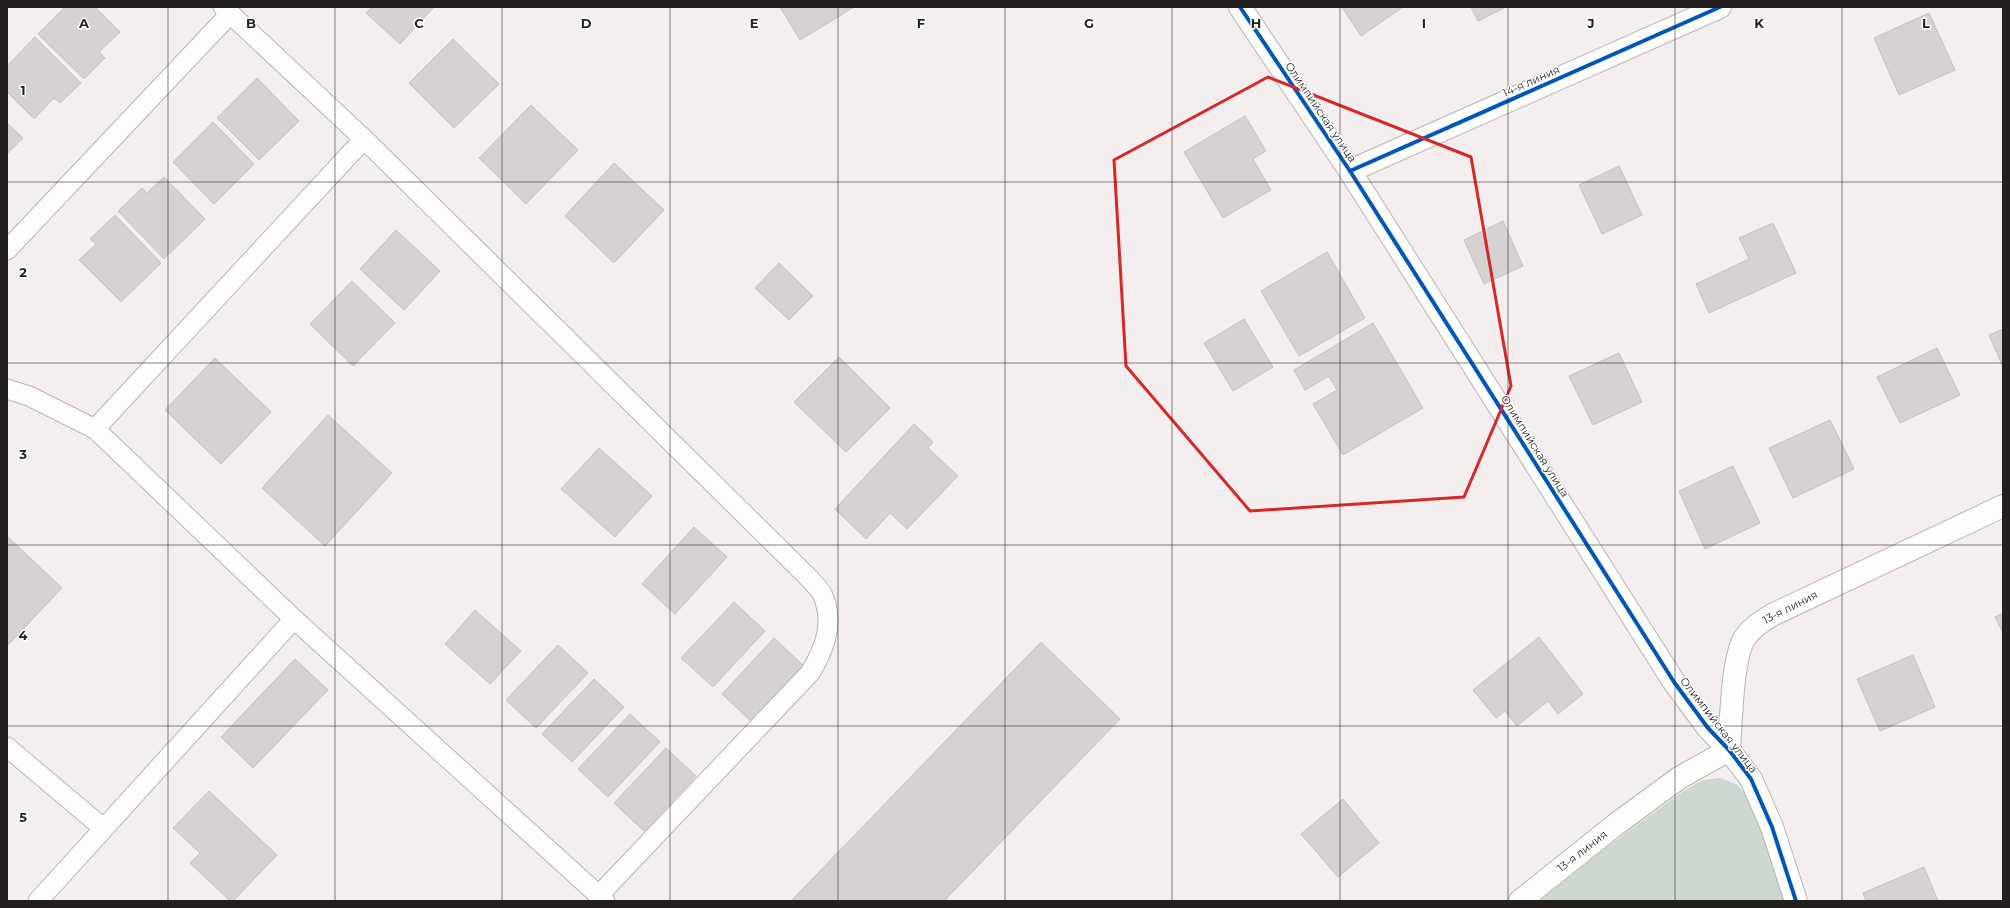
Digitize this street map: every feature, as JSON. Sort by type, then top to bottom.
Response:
[{"type":"street","name":"Олимпийская улица","points":[[1240,7],[1350,171],[1674,682],[1708,728],[1729,750],[1751,779],[1760,796],[1796,901]]},
{"type":"street","name":"14-я линия","points":[[1350,171],[1720,7]]},
{"type":"street","name":"13-я линия","points":[[1520,901],[1615,825],[1679,778],[1729,750],[1736,662],[1744,640],[1753,627],[1772,615],[2003,506]]},
{"type":"lane","points":[[7,250],[227,10],[364,139],[804,572],[824,597],[829,623],[823,652],[810,673],[602,898],[294,619],[95,429],[29,396],[7,389]]},
{"type":"lane","points":[[95,429],[364,139]]},
{"type":"lane","points":[[38,901],[294,619]]},
{"type":"lane","points":[[7,747],[103,828]]},
{"type":"highlighted area","points":[[1268,77],[1471,157],[1511,386],[1464,497],[1250,511],[1126,366],[1114,160]]},
{"type":"shaded area","points":[[1720,778],[1737,785],[1744,793],[1751,806],[1765,839],[1785,901],[1539,901],[1604,849],[1682,792],[1702,780]]},
{"type":"building","points":[[65,7],[95,7],[120,32],[99,52],[105,58],[84,79],[38,34]]},
{"type":"building","points":[[372,7],[434,7],[400,44],[366,13]]},
{"type":"building","points":[[780,7],[854,7],[800,40]]},
{"type":"building","points":[[1342,7],[1403,7],[1361,36]]},
{"type":"building","points":[[1471,7],[1506,7],[1478,21]]},
{"type":"building","points":[[1929,13],[1955,70],[1899,95],[1874,38]]},
{"type":"building","points":[[35,37],[81,83],[60,103],[54,98],[34,119],[7,92],[7,66]]},
{"type":"building","points":[[453,39],[499,84],[454,128],[409,83]]},
{"type":"building","points":[[257,78],[299,121],[259,160],[217,118]]},
{"type":"building","points":[[531,105],[578,150],[526,204],[479,158]]},
{"type":"building","points":[[1245,116],[1266,151],[1253,159],[1271,190],[1223,218],[1184,152]]},
{"type":"building","points":[[213,122],[254,164],[214,204],[173,162]]},
{"type":"building","points":[[7,123],[23,138],[7,154]]},
{"type":"building","points":[[614,163],[664,210],[614,263],[565,216]]},
{"type":"building","points":[[1619,166],[1642,215],[1602,234],[1579,185]]},
{"type":"building","points":[[164,177],[205,219],[164,259],[118,211],[142,188],[147,193]]},
{"type":"building","points":[[115,215],[161,263],[121,302],[79,260],[96,244],[90,239]]},
{"type":"building","points":[[1503,221],[1523,266],[1484,284],[1464,240]]},
{"type":"building","points":[[1773,223],[1796,273],[1709,313],[1696,284],[1749,259],[1739,238]]},
{"type":"building","points":[[396,230],[440,271],[404,310],[360,269]]},
{"type":"building","points":[[1327,252],[1365,318],[1299,356],[1261,291]]},
{"type":"building","points":[[779,263],[813,296],[789,320],[755,288]]},
{"type":"building","points":[[352,281],[395,323],[353,366],[310,324]]},
{"type":"building","points":[[1244,319],[1273,367],[1233,391],[1204,343]]},
{"type":"building","points":[[1373,323],[1423,408],[1343,455],[1313,404],[1337,390],[1329,376],[1305,390],[1294,370]]},
{"type":"building","points":[[2003,329],[2003,367],[1989,335]]},
{"type":"building","points":[[1937,348],[1960,395],[1900,423],[1877,377]]},
{"type":"building","points":[[1619,353],[1642,402],[1593,425],[1569,376]]},
{"type":"building","points":[[839,357],[890,408],[846,452],[794,402]]},
{"type":"building","points":[[215,358],[271,412],[221,464],[165,410]]},
{"type":"building","points":[[328,415],[392,473],[325,546],[262,488]]},
{"type":"building","points":[[1830,420],[1854,469],[1793,498],[1769,448]]},
{"type":"building","points":[[914,424],[933,442],[928,448],[958,476],[907,529],[890,513],[866,539],[835,509]]},
{"type":"building","points":[[599,448],[652,496],[615,537],[561,489]]},
{"type":"building","points":[[1733,466],[1760,523],[1705,549],[1679,491]]},
{"type":"building","points":[[694,527],[727,557],[675,614],[642,584]]},
{"type":"building","points":[[7,536],[62,588],[7,646]]},
{"type":"building","points":[[734,602],[765,631],[713,687],[681,658]]},
{"type":"building","points":[[475,610],[521,651],[490,684],[445,644]]},
{"type":"building","points":[[2003,613],[2003,633],[1995,617]]},
{"type":"building","points":[[1539,637],[1583,694],[1558,714],[1548,701],[1517,726],[1505,711],[1496,718],[1473,690]]},
{"type":"building","points":[[774,638],[806,668],[753,723],[722,694]]},
{"type":"building","points":[[1041,642],[1120,719],[944,901],[791,901]]},
{"type":"building","points":[[558,645],[588,673],[536,728],[506,700]]},
{"type":"building","points":[[1913,655],[1935,707],[1880,731],[1857,679]]},
{"type":"building","points":[[295,659],[328,690],[253,768],[221,737]]},
{"type":"building","points":[[594,679],[624,707],[572,762],[542,734]]},
{"type":"building","points":[[630,714],[660,742],[608,797],[578,769]]},
{"type":"building","points":[[666,748],[696,776],[644,831],[614,803]]},
{"type":"building","points":[[209,791],[277,855],[233,901],[230,901],[190,863],[200,853],[173,828]]},
{"type":"building","points":[[1343,799],[1379,843],[1338,877],[1301,834]]},
{"type":"building","points":[[1924,867],[1938,901],[1866,901],[1863,893]]},
{"type":"cycle path","points":[[1240,7],[1350,171],[1674,682],[1708,728],[1729,750],[1751,779],[1772,827],[1796,901]]},
{"type":"cycle path","points":[[1350,171],[1720,7]]}]
